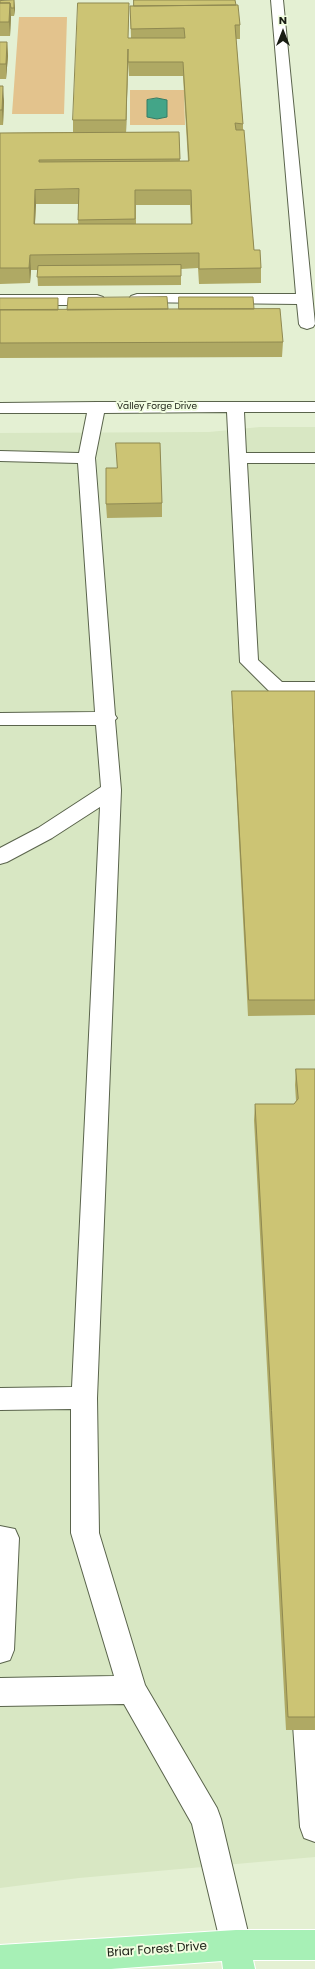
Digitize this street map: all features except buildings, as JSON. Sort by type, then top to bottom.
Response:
[{"type":"main road","name":"Briar Forest Drive","points":[[0,1961],[238,1957],[315,1945]]},
{"type":"street","points":[[277,0],[307,324]]},
{"type":"street","points":[[125,300],[305,299]]},
{"type":"street","points":[[0,300],[109,300]]},
{"type":"street","points":[[235,407],[249,662],[277,688],[315,688]]},
{"type":"street","name":"Valley Forge Drive","points":[[0,408],[315,407]]},
{"type":"street","points":[[97,408],[86,458],[107,718],[111,790],[84,1398],[85,1534],[132,1690],[206,1819],[238,1957]]},
{"type":"street","points":[[0,456],[86,458]]},
{"type":"street","points":[[238,458],[315,458]]},
{"type":"street","points":[[0,720],[107,718]]},
{"type":"street","points":[[0,857],[45,833],[111,790]]},
{"type":"street","points":[[0,1399],[84,1398]]},
{"type":"street","points":[[0,1538],[5,1538],[0,1650]]},
{"type":"street","points":[[315,1654],[306,1660],[302,1666],[315,1827]]},
{"type":"street","points":[[0,1692],[132,1690]]},
{"type":"shaded area","points":[[19,17],[67,17],[64,114],[12,114]]},
{"type":"shaded area","points":[[130,90],[184,90],[185,125],[130,125]]},
{"type":"shaded area","points":[[157,98],[167,100],[167,117],[157,119],[147,117],[147,100]]},
{"type":"shaded area","points":[[260,427],[315,427],[315,1857],[79,1878],[0,1888],[0,433],[209,432]]}]
